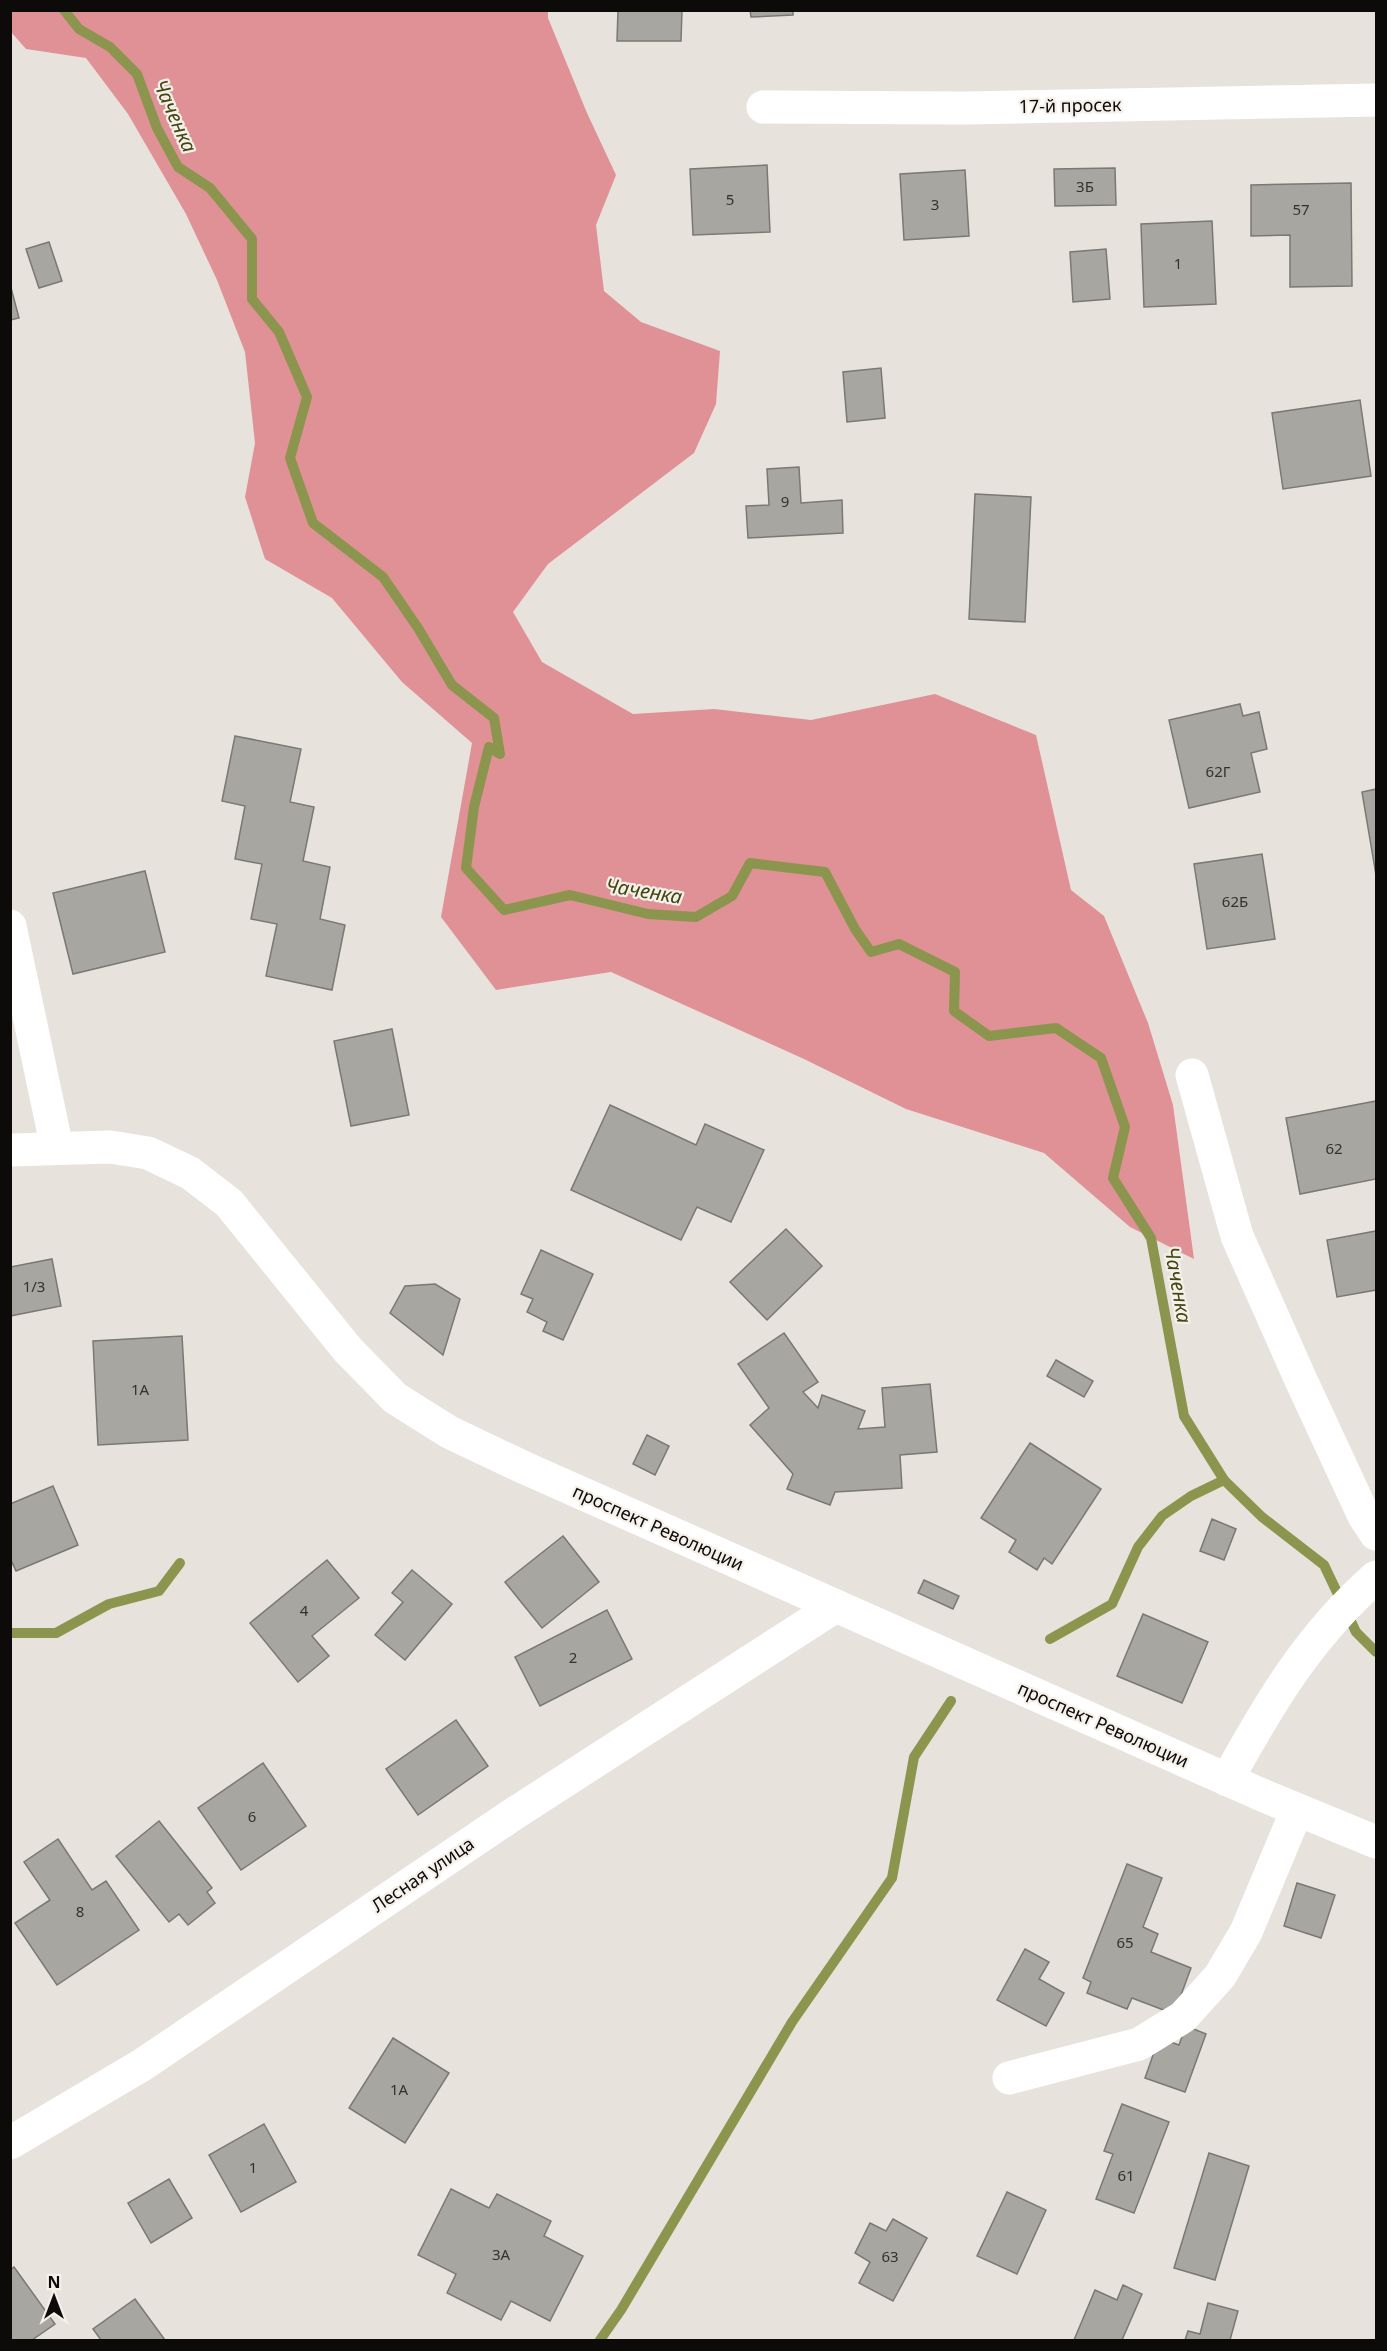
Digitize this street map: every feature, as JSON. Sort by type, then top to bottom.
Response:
[{"type":"street","name":"17-й просек","points":[[763,107],[966,108],[1377,100]]},
{"type":"street","points":[[10,926],[57,1148]]},
{"type":"street","points":[[1192,1075],[1237,1236],[1364,1516],[1377,1534]]},
{"type":"street","name":"проспект Революции","points":[[10,1150],[110,1147],[148,1153],[190,1173],[229,1203],[348,1350],[395,1398],[448,1432],[1227,1780],[1377,1842]]},
{"type":"street","points":[[1227,1780],[1292,1669],[1369,1583]]},
{"type":"street","name":"Лесная улица","points":[[10,2143],[141,2065],[515,1813],[836,1606]]},
{"type":"street","points":[[1009,2078],[1139,2044],[1183,2017],[1220,1976],[1246,1932],[1298,1810]]},
{"type":"shaded area","points":[[11,10],[548,11],[548,18],[587,113],[616,175],[596,225],[604,291],[641,322],[720,351],[716,404],[694,453],[548,564],[513,612],[542,662],[633,714],[714,709],[811,720],[935,694],[1036,735],[1071,890],[1104,916],[1148,1023],[1173,1105],[1194,1259],[1130,1227],[1044,1153],[906,1109],[804,1059],[611,972],[496,990],[441,917],[472,743],[402,682],[332,598],[265,559],[245,497],[255,443],[245,352],[217,280],[186,214],[128,114],[86,58],[26,49],[11,32]]},
{"type":"building","points":[[618,10],[682,10],[681,41],[617,41]]},
{"type":"building","points":[[750,10],[793,10],[793,15],[751,17]]},
{"type":"building","points":[[767,165],[770,232],[693,235],[690,169]]},
{"type":"building","points":[[1115,168],[1116,205],[1055,206],[1054,169]]},
{"type":"building","points":[[965,170],[969,236],[904,240],[900,174]]},
{"type":"building","points":[[1351,183],[1352,286],[1290,287],[1290,235],[1251,236],[1251,185]]},
{"type":"building","points":[[1212,221],[1216,304],[1144,307],[1141,224]]},
{"type":"building","points":[[49,242],[62,281],[39,288],[26,249]]},
{"type":"building","points":[[1106,249],[1110,299],[1073,302],[1070,252]]},
{"type":"building","points":[[10,284],[19,318],[10,320]]},
{"type":"building","points":[[881,368],[885,418],[847,422],[843,372]]},
{"type":"building","points":[[1360,400],[1371,476],[1283,489],[1272,413]]},
{"type":"building","points":[[799,467],[801,503],[842,500],[843,533],[748,538],[746,506],[769,505],[767,469]]},
{"type":"building","points":[[975,494],[1031,497],[1025,622],[969,619]]},
{"type":"building","points":[[1240,704],[1243,716],[1259,712],[1267,749],[1251,753],[1260,792],[1189,808],[1169,720]]},
{"type":"building","points":[[235,736],[301,749],[290,802],[314,807],[303,861],[330,867],[320,919],[345,925],[332,990],[266,976],[277,924],[251,919],[262,864],[235,859],[245,806],[222,801]]},
{"type":"building","points":[[1376,789],[1376,875],[1362,792]]},
{"type":"building","points":[[1262,854],[1275,939],[1207,949],[1194,864]]},
{"type":"building","points":[[145,871],[165,952],[73,974],[53,893]]},
{"type":"building","points":[[392,1029],[409,1115],[351,1126],[334,1041]]},
{"type":"building","points":[[1376,1101],[1376,1179],[1300,1194],[1286,1118]]},
{"type":"building","points":[[610,1105],[696,1145],[705,1124],[764,1150],[731,1222],[697,1207],[681,1240],[571,1190]]},
{"type":"building","points":[[786,1229],[822,1266],[767,1320],[730,1282]]},
{"type":"building","points":[[1376,1231],[1376,1290],[1337,1297],[1327,1240]]},
{"type":"building","points":[[541,1250],[593,1274],[563,1340],[543,1331],[547,1322],[527,1312],[533,1299],[521,1294]]},
{"type":"building","points":[[52,1259],[61,1306],[10,1316],[10,1267]]},
{"type":"building","points":[[435,1284],[460,1299],[443,1355],[390,1313],[405,1286]]},
{"type":"building","points":[[784,1333],[818,1382],[803,1392],[818,1408],[822,1395],[865,1411],[858,1429],[885,1427],[882,1388],[930,1384],[937,1452],[900,1455],[902,1488],[835,1492],[830,1505],[787,1489],[793,1474],[750,1425],[769,1408],[738,1364]]},
{"type":"building","points":[[182,1336],[188,1440],[98,1445],[93,1341]]},
{"type":"building","points":[[1056,1360],[1093,1381],[1084,1397],[1047,1376]]},
{"type":"building","points":[[647,1435],[669,1446],[655,1475],[633,1464]]},
{"type":"building","points":[[1030,1443],[1101,1489],[1052,1564],[1044,1558],[1037,1570],[1009,1552],[1016,1540],[981,1518]]},
{"type":"building","points":[[53,1486],[78,1545],[16,1571],[10,1558],[10,1504]]},
{"type":"building","points":[[1212,1519],[1236,1529],[1224,1560],[1200,1551]]},
{"type":"building","points":[[563,1536],[599,1582],[542,1628],[505,1582]]},
{"type":"building","points":[[327,1560],[359,1598],[312,1636],[329,1656],[298,1682],[250,1623]]},
{"type":"building","points":[[412,1570],[452,1604],[405,1660],[375,1635],[403,1602],[392,1593]]},
{"type":"building","points":[[924,1580],[959,1596],[953,1609],[918,1593]]},
{"type":"building","points":[[607,1610],[632,1659],[540,1706],[515,1657]]},
{"type":"building","points":[[1143,1614],[1208,1642],[1182,1703],[1117,1676]]},
{"type":"building","points":[[456,1720],[488,1766],[418,1815],[386,1769]]},
{"type":"building","points":[[263,1763],[306,1826],[241,1870],[198,1808]]},
{"type":"building","points":[[159,1821],[212,1888],[207,1892],[215,1903],[188,1925],[179,1914],[169,1922],[116,1856]]},
{"type":"building","points":[[58,1839],[92,1890],[106,1881],[139,1930],[57,1985],[15,1923],[50,1900],[24,1862]]},
{"type":"building","points":[[1127,1864],[1162,1878],[1143,1927],[1158,1934],[1151,1952],[1191,1968],[1174,2014],[1132,1998],[1127,2009],[1087,1993],[1091,1982],[1083,1978]]},
{"type":"building","points":[[1297,1883],[1335,1895],[1321,1938],[1284,1926]]},
{"type":"building","points":[[1025,1949],[1049,1962],[1039,1979],[1064,1993],[1046,2026],[997,2000]]},
{"type":"building","points":[[1186,2026],[1206,2034],[1185,2092],[1145,2078],[1159,2038],[1179,2045]]},
{"type":"building","points":[[393,2038],[449,2073],[405,2143],[349,2108]]},
{"type":"building","points":[[1122,2104],[1169,2122],[1134,2213],[1096,2199],[1113,2154],[1104,2151]]},
{"type":"building","points":[[264,2124],[296,2182],[241,2212],[209,2155]]},
{"type":"building","points":[[1209,2153],[1249,2166],[1215,2280],[1174,2268]]},
{"type":"building","points":[[169,2179],[192,2218],[151,2243],[128,2203]]},
{"type":"building","points":[[451,2189],[489,2208],[497,2194],[551,2221],[544,2236],[583,2256],[550,2321],[511,2301],[501,2320],[447,2293],[456,2274],[418,2255]]},
{"type":"building","points":[[1007,2192],[1046,2210],[1017,2274],[977,2256]]},
{"type":"building","points":[[893,2219],[927,2238],[893,2301],[859,2283],[870,2262],[855,2253],[870,2223],[886,2231]]},
{"type":"building","points":[[14,2267],[55,2324],[32,2340],[10,2340],[10,2270]]},
{"type":"building","points":[[1123,2285],[1142,2294],[1122,2340],[1074,2340],[1095,2290],[1117,2300]]},
{"type":"building","points":[[135,2299],[165,2340],[101,2340],[93,2329]]},
{"type":"building","points":[[1208,2303],[1238,2311],[1230,2340],[1185,2340],[1188,2331],[1200,2334]]},
{"type":"waterway","name":"Чаченка","points":[[64,10],[79,29],[110,47],[137,74],[157,128],[178,167],[210,188],[252,239],[252,299],[279,332],[307,397],[290,458],[313,523],[383,577],[418,628],[452,685],[494,718],[500,754],[489,747],[474,807],[466,868],[504,910],[570,895],[648,914],[696,917],[732,896],[750,863],[825,872],[855,929],[871,952],[899,944],[955,972],[954,1011],[989,1036],[1056,1028],[1101,1058],[1125,1127],[1113,1178],[1151,1238],[1184,1416],[1224,1480],[1262,1517],[1324,1565],[1356,1632],[1376,1652]]},
{"type":"waterway","points":[[1050,1639],[1112,1604],[1138,1547],[1162,1516],[1191,1496],[1224,1480]]},
{"type":"waterway","points":[[10,1633],[56,1633],[109,1604],[159,1591],[180,1563]]},
{"type":"waterway","points":[[600,2340],[621,2310],[792,2022],[892,1878],[914,1757],[951,1701]]}]
